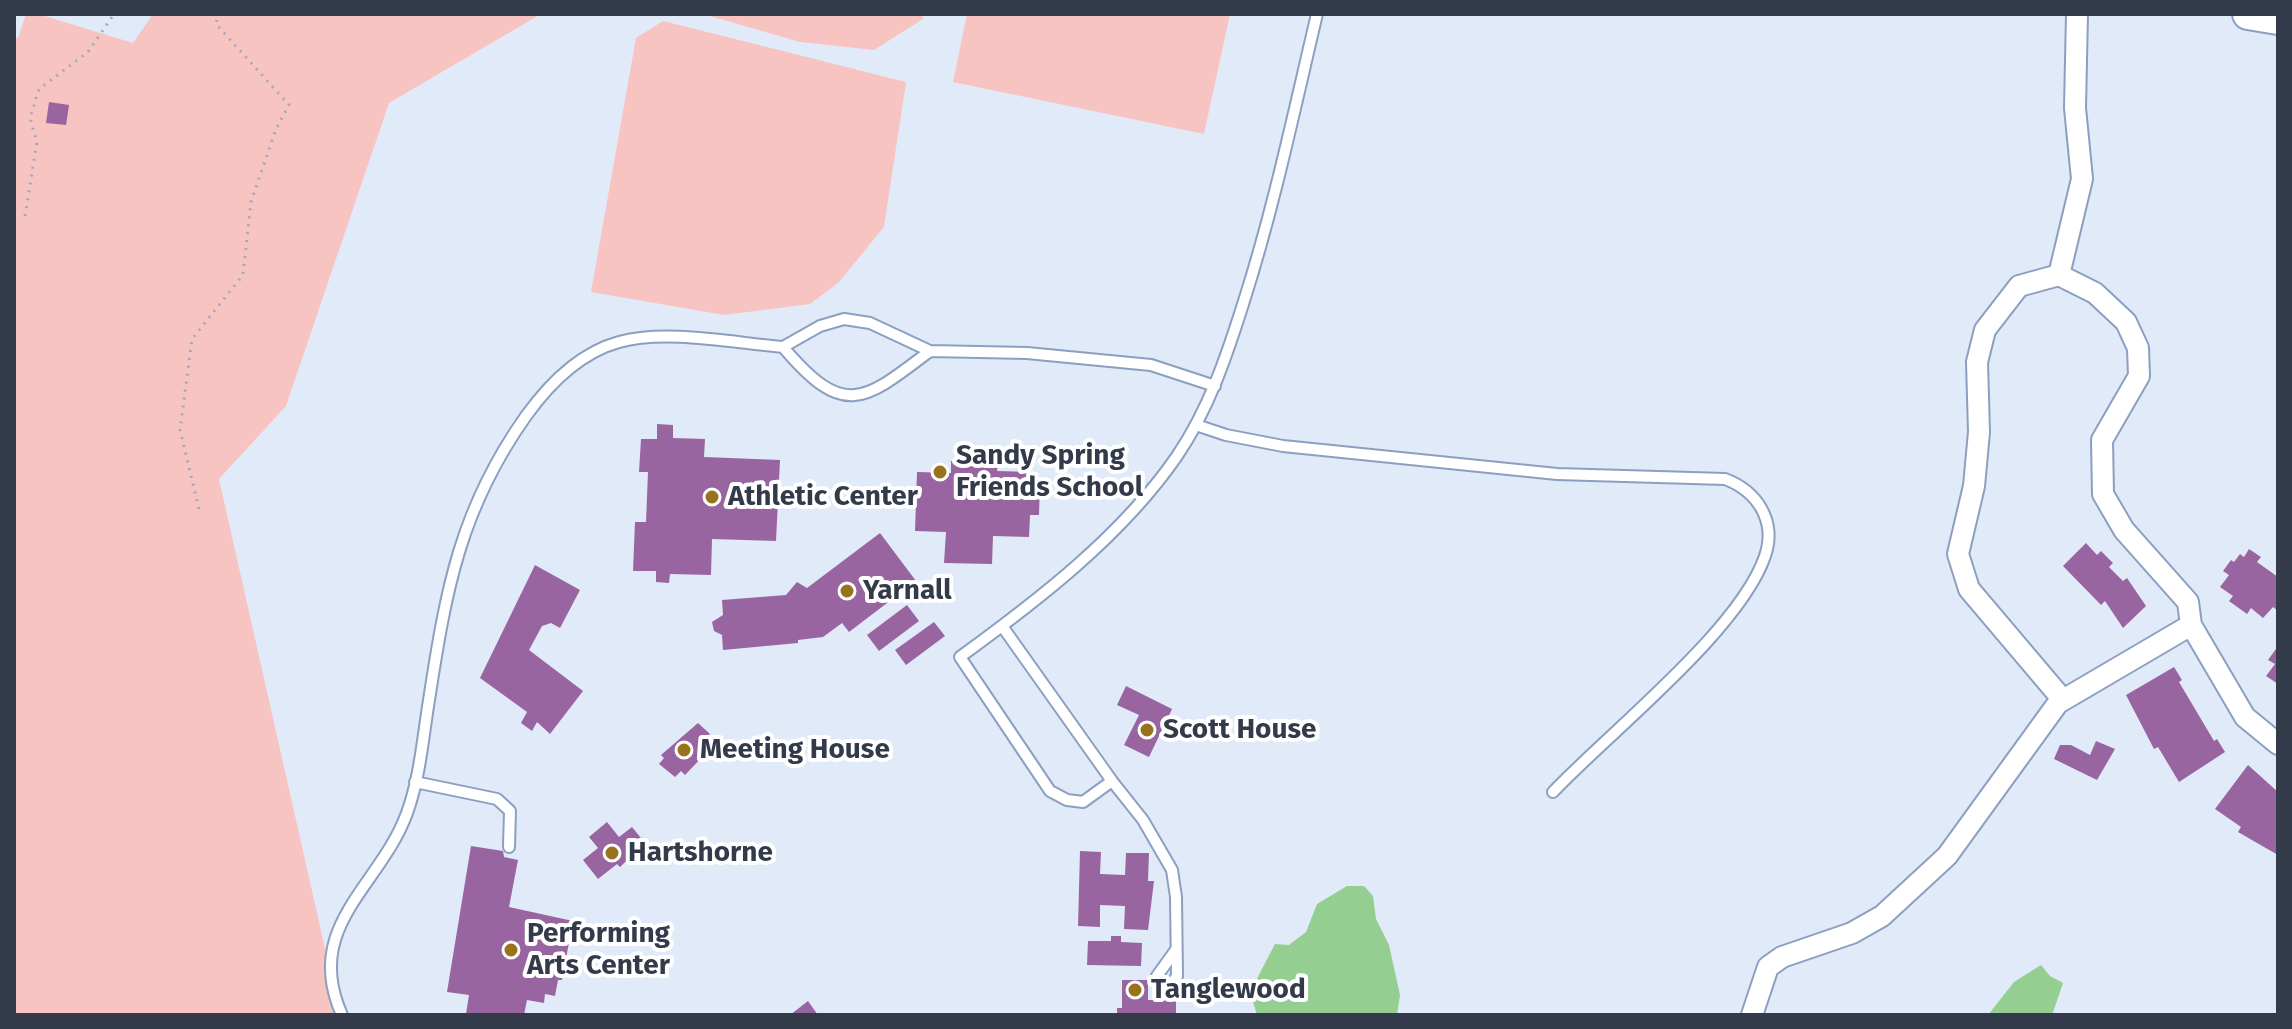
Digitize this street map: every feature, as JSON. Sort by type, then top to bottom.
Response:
[{"type":"main road","points":[[2248,14],[2278,19]]},
{"type":"street","points":[[2059,275],[2082,179],[2075,108],[2077,14]]},
{"type":"street","points":[[2063,700],[1969,589],[1958,554],[1974,486],[1979,432],[1977,362],[1985,330],[2019,286],[2059,275],[2095,293],[2116,312],[2126,322],[2138,348],[2139,376],[2102,440],[2103,494],[2124,530],[2188,602],[2191,625],[2245,717],[2278,744]]},
{"type":"street","points":[[1752,1015],[1768,967],[1782,957],[1852,933],[1882,916],[1937,866],[2063,700],[2191,625]]},
{"type":"lane","points":[[1112,781],[1083,802],[1067,800],[1050,791],[960,657],[1002,626],[1091,550],[1140,502],[1175,459],[1196,425],[1215,386],[1268,225],[1317,14]]},
{"type":"lane","points":[[342,1015],[329,982],[336,931],[393,842],[415,782],[445,595],[469,516],[504,451],[542,394],[565,371],[619,342],[659,337],[783,347],[820,326],[844,319],[870,323],[930,351],[1027,353],[1151,365],[1215,386]]},
{"type":"lane","points":[[783,347],[807,376],[836,395],[857,396],[878,390],[930,351]]},
{"type":"lane","points":[[1196,425],[1226,435],[1283,446],[1557,474],[1725,479],[1744,486],[1758,500],[1768,525],[1767,553],[1755,579],[1722,624],[1553,792]]},
{"type":"lane","points":[[1002,626],[1143,820],[1172,870],[1176,897],[1175,951]]},
{"type":"lane","points":[[415,782],[497,799],[510,811],[509,847]]},
{"type":"path","points":[[25,216],[37,142],[30,118],[39,89],[88,52],[114,14]]},
{"type":"path","points":[[199,509],[180,430],[192,339],[243,275],[251,202],[276,129],[289,105],[216,24],[218,14]]},
{"type":"shaded area","points":[[26,14],[38,14],[133,43],[153,14],[541,14],[389,103],[286,406],[219,479],[340,1015],[14,1015],[14,38],[18,38]]},
{"type":"shaded area","points":[[703,14],[924,14],[923,19],[874,50],[800,42]]},
{"type":"shaded area","points":[[967,14],[1230,14],[1204,134],[953,82]]},
{"type":"shaded area","points":[[663,21],[906,82],[884,227],[838,283],[810,304],[724,315],[591,292],[636,38]]},
{"type":"shaded area","points":[[1347,886],[1364,886],[1373,896],[1376,919],[1389,945],[1400,995],[1397,1015],[1257,1015],[1250,992],[1275,944],[1289,945],[1306,932],[1317,904]]},
{"type":"shaded area","points":[[2041,965],[2050,976],[2063,983],[2052,1015],[1988,1015],[2014,982]]},
{"type":"building","points":[[49,102],[69,105],[66,125],[46,123]]},
{"type":"building","name":"Athletic Center","points":[[657,424],[673,425],[673,438],[705,439],[704,457],[780,460],[776,541],[712,539],[711,575],[670,574],[669,583],[656,582],[656,571],[633,571],[635,522],[646,522],[648,472],[639,472],[641,439],[657,439]]},
{"type":"building","points":[[951,461],[998,463],[997,471],[1031,472],[1031,481],[1040,481],[1039,515],[1030,515],[1029,537],[993,536],[992,564],[944,563],[946,532],[915,531],[917,472],[951,473]]},
{"type":"building","name":"Yarnall","points":[[880,533],[916,581],[849,632],[842,623],[823,637],[798,640],[798,643],[723,650],[722,635],[714,631],[712,622],[723,615],[722,600],[786,595],[797,582],[807,588]]},
{"type":"building","points":[[2086,543],[2097,555],[2101,551],[2113,563],[2109,567],[2123,581],[2127,578],[2146,606],[2123,628],[2105,601],[2101,605],[2063,566]]},
{"type":"building","points":[[2249,549],[2261,557],[2257,562],[2278,577],[2278,611],[2273,607],[2263,618],[2251,608],[2247,614],[2229,601],[2233,596],[2220,587],[2229,575],[2223,571],[2231,560],[2234,562],[2240,554],[2244,557]]},
{"type":"building","points":[[535,565],[580,590],[560,628],[551,623],[542,626],[529,650],[583,691],[550,734],[537,722],[532,731],[521,723],[527,712],[480,678]]},
{"type":"building","points":[[907,605],[919,621],[879,651],[867,635]]},
{"type":"building","points":[[934,622],[945,636],[906,665],[895,650]]},
{"type":"building","points":[[2278,646],[2278,684],[2266,676],[2275,664],[2268,660]]},
{"type":"building","points":[[2174,667],[2182,680],[2179,682],[2214,741],[2217,739],[2225,752],[2179,782],[2158,747],[2154,749],[2126,695]]},
{"type":"building","name":"Scott House","points":[[1126,686],[1172,709],[1149,757],[1124,745],[1139,715],[1117,705]]},
{"type":"building","name":"Meeting House","points":[[698,723],[710,734],[699,746],[706,753],[685,775],[681,771],[675,777],[659,764],[664,758],[661,755]]},
{"type":"building","points":[[2096,741],[2115,749],[2097,780],[2054,759],[2060,745],[2071,745],[2090,755]]},
{"type":"building","points":[[2248,765],[2278,792],[2278,855],[2238,832],[2241,827],[2215,809]]},
{"type":"building","name":"Hartshorne","points":[[607,822],[619,837],[632,827],[645,843],[620,867],[617,864],[598,879],[583,860],[598,848],[589,837]]},
{"type":"building","name":"Performing Arts Center","points":[[471,846],[503,851],[504,857],[518,860],[509,907],[573,921],[562,980],[558,980],[555,996],[545,994],[544,1003],[527,1000],[524,1015],[466,1014],[469,995],[447,992]]},
{"type":"building","points":[[1080,851],[1101,852],[1100,874],[1125,875],[1126,853],[1149,853],[1148,881],[1154,881],[1148,930],[1124,929],[1125,906],[1100,905],[1100,927],[1078,926]]},
{"type":"building","points":[[1111,936],[1121,936],[1121,942],[1142,943],[1141,966],[1087,965],[1088,941],[1111,941]]},
{"type":"building","name":"Tanglewood","points":[[1122,980],[1148,980],[1148,1000],[1176,1000],[1176,1015],[1117,1015],[1117,1008],[1122,1008]]},
{"type":"building","points":[[808,1001],[818,1015],[790,1015]]},
{"type":"place","name":"Sandy Spring Friends School","points":[[940,472]]},
{"type":"place","name":"Athletic Center","points":[[712,497]]},
{"type":"place","name":"Yarnall","points":[[847,591]]},
{"type":"place","name":"Scott House","points":[[1147,730]]},
{"type":"place","name":"Meeting House","points":[[684,750]]},
{"type":"place","name":"Hartshorne","points":[[612,853]]},
{"type":"place","name":"Performing Arts Center","points":[[511,950]]},
{"type":"place","name":"Tanglewood","points":[[1135,990]]}]
